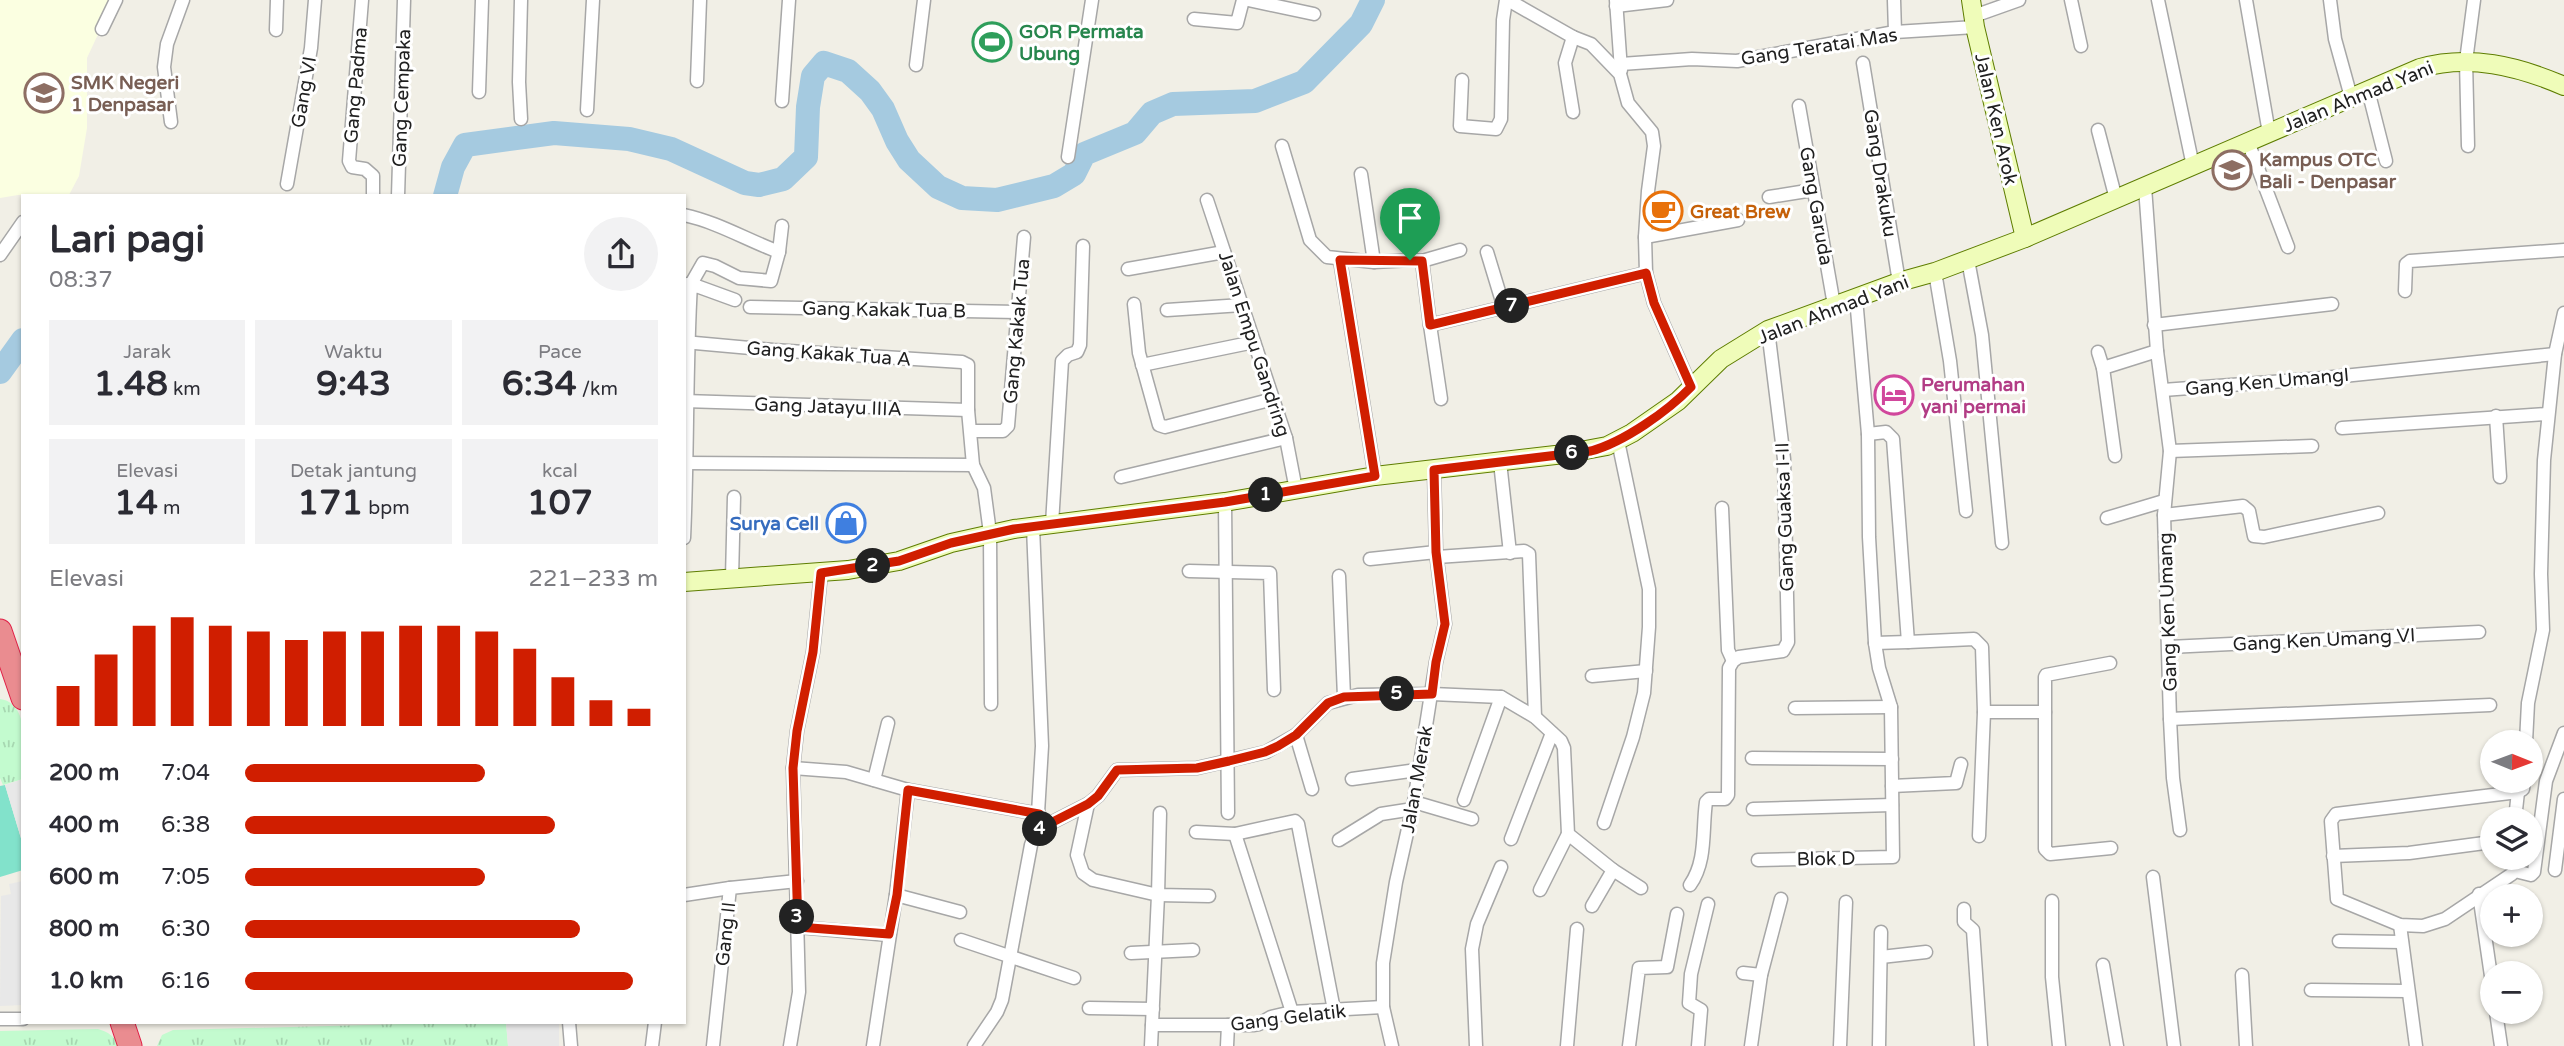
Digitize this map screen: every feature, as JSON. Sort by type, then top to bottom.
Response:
[{"type":"highway","points":[[0,631],[21,692]]},
{"type":"highway","points":[[123,1024],[130,1046]]},
{"type":"main road","name":"Jalan Ken Arok","points":[[1974,14],[2025,238]]},
{"type":"main road","name":"Jalan Ahmad Yani","points":[[686,582],[821,573],[899,561],[989,533],[1225,502],[1375,476],[1591,451],[1618,441],[1678,401],[1721,359],[1768,330],[2025,238],[2420,68],[2447,62],[2487,63],[2536,74],[2564,86]]},
{"type":"street","points":[[102,29],[116,0]]},
{"type":"street","points":[[172,122],[164,67],[167,44],[183,0]]},
{"type":"street","points":[[276,30],[277,0]]},
{"type":"street","name":"Gang VI","points":[[287,184],[310,48],[315,0]]},
{"type":"street","name":"Gang Padma","points":[[362,0],[349,161],[352,167],[365,169],[373,176],[373,194]]},
{"type":"street","name":"Gang Cempaka","points":[[398,194],[404,0]]},
{"type":"street","points":[[479,92],[482,0]]},
{"type":"street","points":[[521,0],[521,119]]},
{"type":"street","points":[[587,110],[593,0]]},
{"type":"street","points":[[696,81],[700,0]]},
{"type":"street","points":[[782,101],[789,0]]},
{"type":"street","points":[[916,65],[924,0]]},
{"type":"street","points":[[1068,157],[1092,0]]},
{"type":"street","points":[[1194,19],[1237,23],[1242,0]]},
{"type":"street","points":[[1248,0],[1314,14]]},
{"type":"street","points":[[1462,80],[1460,126],[1496,129],[1501,119],[1503,20],[1507,0],[1573,37],[1591,44],[1621,69]]},
{"type":"street","points":[[1667,0],[1616,3],[1621,69],[1628,103],[1652,132],[1654,139],[1644,237],[1646,273],[1654,303],[1691,387]]},
{"type":"street","points":[[1894,0],[1895,32]]},
{"type":"street","name":"Gang Teratai Mas","points":[[1621,69],[1692,59],[1737,61],[1895,32],[1974,14],[2019,0]]},
{"type":"street","points":[[2071,0],[2081,47]]},
{"type":"street","points":[[2158,0],[2193,166]]},
{"type":"street","points":[[2246,0],[2269,132]]},
{"type":"street","points":[[2330,0],[2335,39],[2386,160]]},
{"type":"street","points":[[2468,146],[2466,61],[2474,0]]},
{"type":"street","points":[[1573,37],[1565,63],[1573,113]]},
{"type":"street","name":"Gang Drakuku","points":[[1863,63],[1899,282]]},
{"type":"street","name":"Gang Garuda","points":[[1799,107],[1835,305]]},
{"type":"street","points":[[2098,130],[2116,199]]},
{"type":"street","points":[[2248,142],[2288,247]]},
{"type":"street","points":[[1282,146],[1310,240],[1327,257],[1374,262],[1422,261],[1460,250]]},
{"type":"street","points":[[1361,174],[1374,262]]},
{"type":"street","name":"Gang Ken Umang","points":[[2145,187],[2154,325],[2170,451],[2164,501],[2170,719],[2490,705]]},
{"type":"street","points":[[1769,197],[1813,190]]},
{"type":"street","name":"Jalan Empu Gandring","points":[[1207,200],[1286,438],[1296,490]]},
{"type":"street","points":[[686,216],[709,222],[779,252]]},
{"type":"street","points":[[1644,237],[1738,220]]},
{"type":"street","points":[[0,255],[21,225]]},
{"type":"street","points":[[782,226],[779,252],[771,281],[739,278],[703,263],[688,284],[686,463],[974,465]]},
{"type":"street","name":"Gang Kakak Tua","points":[[971,432],[1003,431],[1008,426],[1024,237]]},
{"type":"street","points":[[1052,524],[1062,361],[1076,352],[1080,345],[1083,246]]},
{"type":"street","points":[[2405,290],[2406,264],[2410,261],[2564,250]]},
{"type":"street","points":[[1128,269],[1224,252]]},
{"type":"street","points":[[1488,252],[1504,308]]},
{"type":"street","points":[[1340,260],[1375,476]]},
{"type":"street","points":[[1968,260],[1982,335],[2001,543]]},
{"type":"street","points":[[1422,261],[1441,399]]},
{"type":"street","points":[[1935,272],[1950,361],[1966,511]]},
{"type":"street","points":[[1430,325],[1646,273]]},
{"type":"street","points":[[688,284],[736,300]]},
{"type":"street","points":[[1753,809],[1892,805],[1891,707],[1879,668],[1875,643],[1869,537],[1868,434],[1856,298]]},
{"type":"street","points":[[1134,304],[1142,365],[1156,420],[1162,426],[1273,399]]},
{"type":"street","points":[[2154,325],[2332,304]]},
{"type":"street","points":[[1167,310],[1242,305]]},
{"type":"street","name":"Gang Kakak Tua B","points":[[750,307],[1018,312]]},
{"type":"street","points":[[2527,730],[2528,703],[2543,630],[2541,574],[2547,414],[2564,313]]},
{"type":"street","name":"Gang Guaksa I-II","points":[[1733,660],[1783,651],[1788,642],[1784,459],[1768,330]]},
{"type":"street","name":"Gang Kakak Tua A","points":[[686,342],[961,362],[968,368],[968,410]]},
{"type":"street","points":[[1142,365],[1254,342]]},
{"type":"street","points":[[2103,368],[2157,351]]},
{"type":"street","points":[[2098,352],[2103,368],[2115,456]]},
{"type":"street","name":"Gang Ken UmangI","points":[[2163,390],[2555,354]]},
{"type":"street","name":"Gang Jatayu IIIA","points":[[687,401],[968,410]]},
{"type":"street","points":[[968,410],[974,465],[984,488],[989,533],[991,704]]},
{"type":"street","points":[[2342,428],[2547,414]]},
{"type":"street","points":[[2496,416],[2500,477]]},
{"type":"street","points":[[1868,434],[1886,432],[1892,439],[1908,642]]},
{"type":"street","points":[[1121,477],[1286,438]]},
{"type":"street","points":[[1604,823],[1633,737],[1644,693],[1646,671],[1649,589],[1618,441]]},
{"type":"street","points":[[2170,451],[2312,446]]},
{"type":"street","points":[[1500,462],[1510,552]]},
{"type":"street","name":"Jalan Merak","points":[[1392,1046],[1383,1007],[1383,963],[1445,624],[1436,555],[1434,470]]},
{"type":"street","points":[[732,578],[734,497]]},
{"type":"street","points":[[2108,518],[2164,501]]},
{"type":"street","points":[[1225,502],[1228,813]]},
{"type":"street","points":[[2164,515],[2243,506],[2249,511],[2253,534],[2256,537],[2264,537],[2378,513]]},
{"type":"street","points":[[1690,885],[1696,878],[1701,860],[1706,803],[1709,799],[1726,799],[1728,795],[1729,668],[1733,660],[1728,650],[1722,508]]},
{"type":"street","points":[[974,1046],[1002,1000],[1039,814],[1042,746],[1033,527]]},
{"type":"street","points":[[1370,559],[1527,551],[1531,558],[1535,717]]},
{"type":"street","points":[[1189,571],[1270,573],[1274,690]]},
{"type":"street","points":[[790,1046],[799,992],[793,768],[797,731],[813,652],[821,573]]},
{"type":"street","points":[[1339,576],[1344,697]]},
{"type":"street","name":"Gang Ken Umang VI","points":[[2169,647],[2479,632]]},
{"type":"street","points":[[1875,643],[1966,639],[1978,642],[1982,647],[1984,712],[1979,836]]},
{"type":"street","points":[[2110,663],[2046,675],[2045,712],[2046,852],[2050,855],[2111,849]]},
{"type":"street","points":[[1592,676],[1646,671]]},
{"type":"street","points":[[1037,830],[1088,804],[1108,784],[1113,773],[1121,769],[1197,768],[1265,752],[1296,735],[1328,703],[1344,697],[1432,694],[1501,697],[1535,717],[1561,741],[1563,748],[1568,834],[1540,890]]},
{"type":"street","points":[[1464,800],[1501,697]]},
{"type":"street","points":[[1795,708],[1891,707]]},
{"type":"street","points":[[1984,712],[2045,712]]},
{"type":"street","points":[[2170,719],[2173,778],[2180,830]]},
{"type":"street","points":[[874,780],[888,723]]},
{"type":"street","points":[[1511,839],[1552,733]]},
{"type":"street","points":[[2480,792],[2336,814],[2331,821],[2337,899],[2400,925],[2423,926],[2445,919],[2515,871],[2531,874],[2534,872],[2546,781],[2564,733]]},
{"type":"street","points":[[1296,735],[1312,789]]},
{"type":"street","points":[[1752,758],[1892,759]]},
{"type":"street","points":[[1892,786],[1956,783],[1961,764]]},
{"type":"street","points":[[793,768],[846,772],[908,790],[1039,814]]},
{"type":"street","points":[[1352,779],[1417,770]]},
{"type":"street","points":[[873,1046],[897,895],[908,790]]},
{"type":"street","points":[[2554,870],[2564,799]]},
{"type":"street","points":[[1088,804],[1077,855],[1083,873],[1093,880],[1158,895],[1209,896]]},
{"type":"street","points":[[1339,840],[1381,814],[1414,805],[1472,819]]},
{"type":"street","name":"Blok D","points":[[1758,859],[1893,857],[1892,805]]},
{"type":"street","points":[[1151,1046],[1160,813]]},
{"type":"street","points":[[1196,832],[1235,834],[1295,821],[1298,824],[1334,1010]]},
{"type":"street","points":[[1235,834],[1292,1012]]},
{"type":"street","points":[[1568,834],[1613,870],[1641,888]]},
{"type":"street","points":[[2333,856],[2409,853],[2480,844]]},
{"type":"street","points":[[1476,1046],[1472,949],[1477,924],[1502,867]]},
{"type":"street","points":[[1592,906],[1613,870]]},
{"type":"street","points":[[2153,877],[2174,1046]]},
{"type":"street","name":"Gang II","points":[[713,1046],[730,888],[797,881]]},
{"type":"street","points":[[686,895],[730,888]]},
{"type":"street","points":[[2479,894],[2489,961]]},
{"type":"street","points":[[897,895],[960,912]]},
{"type":"street","points":[[1751,1046],[1761,975],[1782,899]]},
{"type":"street","points":[[2052,901],[2052,966],[2059,1046]]},
{"type":"street","points":[[1840,1046],[1846,902]]},
{"type":"street","points":[[1698,1046],[1701,1010],[1689,1003],[1691,974],[1708,904]]},
{"type":"street","points":[[1964,909],[1964,922],[1973,930],[1981,1046]]},
{"type":"street","points":[[1629,1046],[1639,968],[1667,967],[1677,914]]},
{"type":"street","points":[[2400,925],[2416,1046]]},
{"type":"street","points":[[798,927],[889,934]]},
{"type":"street","points":[[1567,1046],[1577,929]]},
{"type":"street","points":[[1879,1046],[1881,932]]},
{"type":"street","points":[[961,940],[1074,978]]},
{"type":"street","points":[[2339,941],[2402,942]]},
{"type":"street","points":[[1132,953],[1193,950]]},
{"type":"street","points":[[1881,957],[1926,953]]},
{"type":"street","points":[[2103,965],[2117,1046]]},
{"type":"street","points":[[1742,973],[1761,975]]},
{"type":"street","points":[[2242,975],[2246,1046]]},
{"type":"street","points":[[2311,990],[2408,991]]},
{"type":"street","name":"Gang Gelatik","points":[[1152,1025],[1258,1024],[1269,1017],[1292,1012],[1383,1007]]},
{"type":"street","points":[[1089,1008],[1153,1009]]},
{"type":"street","points":[[0,1019],[21,1019]]},
{"type":"street","points":[[569,1024],[571,1046]]},
{"type":"street","points":[[652,1046],[655,1024]]},
{"type":"street","points":[[2498,1024],[2501,1046]]},
{"type":"street","points":[[1227,1046],[1228,1025]]},
{"type":"shaded area","name":"SMK Negeri 1 Denpasar","points":[[0,0],[114,0],[87,58],[87,128],[79,176],[70,194],[21,194],[0,198]]},
{"type":"shaded area","points":[[21,780],[21,838],[5,785]]},
{"type":"shaded area","points":[[21,881],[21,1005],[0,1006],[1,896],[11,894],[9,884]]},
{"type":"shaded area","points":[[506,1024],[559,1024],[559,1046],[508,1046]]},
{"type":"green space","points":[[0,699],[17,710],[21,720],[21,780],[3,785],[0,778]]},
{"type":"green space","points":[[5,785],[21,838],[21,871],[0,877],[0,786]]},
{"type":"green space","points":[[506,1024],[508,1046],[157,1046],[162,1035],[173,1030]]},
{"type":"green space","points":[[98,1029],[111,1035],[118,1046],[0,1046],[0,1031]]},
{"type":"waterway","points":[[446,194],[453,167],[465,145],[554,133],[629,139],[671,149],[745,183],[759,185],[783,179],[806,157],[808,107],[813,76],[824,63],[848,71],[870,91],[883,109],[909,160],[938,187],[962,198],[997,200],[1054,186],[1074,174],[1084,154],[1135,133],[1152,113],[1173,104],[1255,101],[1304,82],[1361,24],[1373,0]]},
{"type":"waterway","points":[[0,372],[21,343]]},
{"type":"place","name":"GOR Permata Ubung","points":[[992,42]]},
{"type":"place","name":"SMK Negeri 1 Denpasar","points":[[44,93]]},
{"type":"place","name":"Kampus OTC Bali - Denpasar","points":[[2232,170]]},
{"type":"place","name":"Great Brew","points":[[1663,211]]},
{"type":"place","name":"Perumahan yani permai","points":[[1894,395]]},
{"type":"place","name":"Surya Cell","points":[[846,523]]},
{"type":"route","points":[[1340,260],[1410,260],[1422,261],[1430,325],[1646,273],[1654,303],[1691,387],[1678,401],[1608,446],[1591,451],[1434,470],[1436,552],[1445,624],[1432,694],[1344,697],[1328,703],[1296,735],[1265,752],[1197,768],[1117,770],[1098,796],[1088,804],[1037,830],[1039,814],[908,790],[897,895],[889,934],[798,927],[793,768],[797,731],[810,673],[821,573],[899,561],[989,533],[1225,502],[1375,476],[1340,260]]}]
